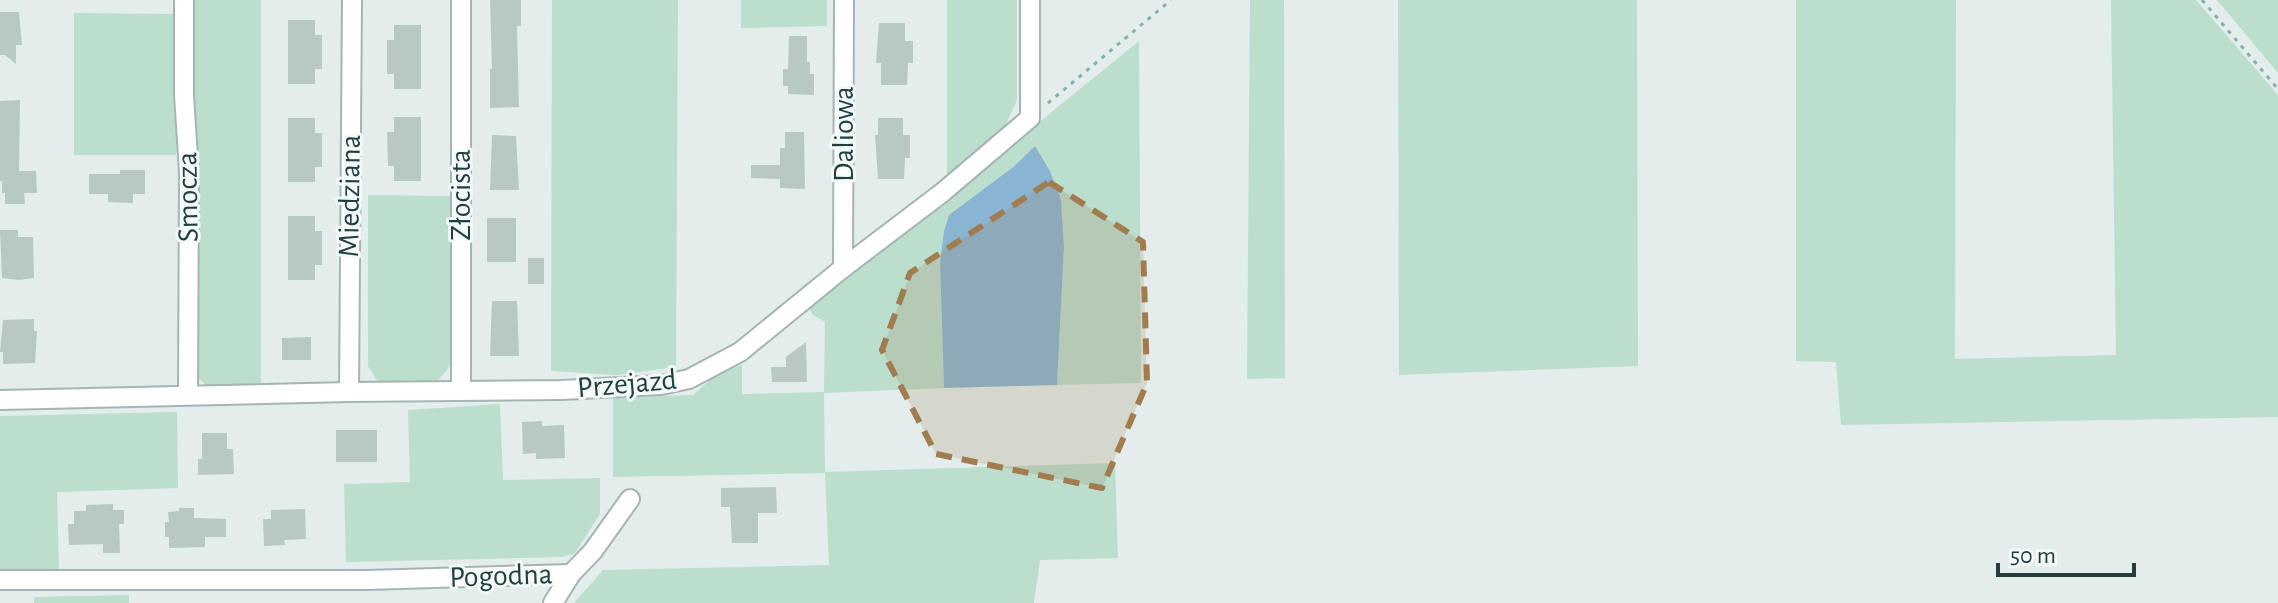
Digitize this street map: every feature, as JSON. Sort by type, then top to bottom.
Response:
[{"type":"street","name":"Smocza","points":[[184,0],[184,95],[189,172],[188,395]]},
{"type":"street","name":"Miedziana","points":[[349,392],[352,0]]},
{"type":"street","name":"Złocista","points":[[461,0],[461,390]]},
{"type":"street","name":"Daliowa","points":[[843,268],[844,0]]},
{"type":"street","points":[[1030,0],[1030,118]]},
{"type":"street","name":"Przejazd","points":[[0,400],[661,385],[689,379],[740,352],[943,192],[1030,118]]},
{"type":"street","points":[[553,603],[571,574],[593,551],[630,499]]},
{"type":"street","name":"Pogodna","points":[[0,580],[367,580],[571,574]]},
{"type":"path","points":[[1030,118],[1171,0]]},
{"type":"path","points":[[2202,0],[2278,89]]},
{"type":"highlighted area","points":[[1049,182],[1143,242],[1147,383],[1102,488],[936,454],[882,350],[910,273]]},
{"type":"green space","points":[[190,0],[261,0],[261,387],[208,387],[197,376],[199,174],[190,115]]},
{"type":"green space","points":[[552,0],[678,0],[676,367],[616,375],[551,371]]},
{"type":"green space","points":[[741,0],[827,0],[827,26],[741,28]]},
{"type":"green space","points":[[947,0],[1017,0],[1017,100],[1003,131],[947,179]]},
{"type":"green space","points":[[1250,0],[1284,0],[1285,378],[1247,379]]},
{"type":"green space","points":[[1398,0],[1637,0],[1638,366],[1399,375]]},
{"type":"green space","points":[[1796,0],[1956,0],[1955,359],[2116,355],[2111,0],[2196,0],[2278,95],[2278,417],[1841,425],[1836,362],[1796,361]]},
{"type":"green space","points":[[2217,0],[2278,0],[2278,73]]},
{"type":"green space","points":[[74,13],[175,14],[176,155],[74,155]]},
{"type":"green space","points":[[1139,41],[1141,383],[1057,385],[1064,247],[1061,199],[1050,171],[1035,146],[944,231],[940,262],[944,388],[824,393],[825,472],[1115,463],[1118,558],[1040,560],[1034,603],[574,603],[603,570],[829,565],[825,473],[613,477],[613,398],[693,395],[717,374],[742,365],[742,394],[824,392],[825,322],[809,309]]},
{"type":"green space","points":[[368,195],[456,196],[453,357],[437,381],[378,382],[368,366]]},
{"type":"green space","points":[[500,404],[503,480],[600,478],[600,514],[575,553],[562,557],[346,562],[344,484],[410,482],[408,410]]},
{"type":"green space","points":[[177,412],[178,488],[57,492],[59,569],[0,570],[0,416]]},
{"type":"green space","points":[[129,595],[129,603],[34,603],[34,597]]},
{"type":"water","points":[[1035,146],[1050,171],[1061,199],[1064,247],[1057,385],[944,388],[940,262],[949,215],[1012,168]]},
{"type":"building","points":[[490,0],[521,0],[521,26],[517,26],[519,107],[490,108]]},
{"type":"building","points":[[0,12],[19,12],[22,45],[16,45],[16,64],[5,55],[0,55]]},
{"type":"building","points":[[288,20],[315,20],[315,35],[322,35],[322,69],[315,69],[315,84],[288,84]]},
{"type":"building","points":[[879,23],[905,23],[905,41],[913,41],[913,63],[908,63],[907,85],[881,85],[881,63],[876,63]]},
{"type":"building","points":[[394,25],[421,25],[421,89],[394,89],[394,74],[387,74],[387,40],[394,40]]},
{"type":"building","points":[[789,36],[807,36],[807,62],[810,62],[810,74],[814,74],[814,95],[788,94],[788,86],[783,86],[783,69],[788,69]]},
{"type":"building","points":[[20,100],[19,171],[36,171],[37,193],[24,193],[25,204],[5,204],[0,181],[0,101]]},
{"type":"building","points":[[394,117],[421,117],[421,181],[394,181],[394,166],[388,166],[387,132],[394,132]]},
{"type":"building","points":[[288,118],[315,118],[315,133],[322,133],[322,167],[315,167],[315,182],[288,182]]},
{"type":"building","points":[[878,118],[903,118],[903,135],[910,135],[910,158],[905,158],[904,179],[878,179],[875,135],[878,135]]},
{"type":"building","points":[[785,132],[804,132],[805,189],[780,188],[780,179],[751,178],[751,165],[780,165],[780,148],[785,148]]},
{"type":"building","points":[[492,135],[516,136],[519,190],[490,190]]},
{"type":"building","points":[[120,170],[145,170],[145,194],[133,194],[133,203],[108,202],[108,194],[89,194],[89,174],[120,174]]},
{"type":"building","points":[[288,216],[315,216],[315,231],[322,231],[322,265],[315,265],[315,280],[288,280]]},
{"type":"building","points":[[487,218],[516,218],[516,262],[487,262]]},
{"type":"building","points":[[0,230],[18,230],[18,237],[33,237],[34,278],[2,278]]},
{"type":"building","points":[[528,258],[544,258],[544,284],[528,284]]},
{"type":"building","points":[[492,301],[517,301],[519,356],[490,356]]},
{"type":"building","points":[[34,319],[34,331],[37,331],[35,363],[3,364],[3,352],[0,352],[3,320]]},
{"type":"building","points":[[311,337],[311,360],[282,360],[282,338]]},
{"type":"building","points":[[806,342],[807,382],[772,382],[771,367],[786,367],[786,357]]},
{"type":"building","points":[[542,421],[542,426],[564,425],[565,458],[536,459],[536,453],[523,454],[522,422]]},
{"type":"building","points":[[336,430],[377,430],[377,462],[336,462]]},
{"type":"building","points":[[202,433],[227,433],[227,449],[233,449],[234,474],[198,475],[198,459],[202,459]]},
{"type":"building","points":[[776,487],[777,513],[758,513],[758,543],[732,543],[730,507],[721,507],[721,488]]},
{"type":"building","points":[[113,504],[113,510],[124,510],[124,524],[119,524],[120,553],[103,553],[103,544],[69,545],[68,524],[74,524],[74,511],[86,511],[86,505]]},
{"type":"building","points":[[179,508],[194,508],[194,518],[226,519],[226,537],[205,537],[205,547],[169,548],[165,522],[169,522],[168,512],[179,511]]},
{"type":"building","points":[[305,509],[306,539],[284,540],[285,545],[264,546],[263,519],[271,519],[271,510]]}]
